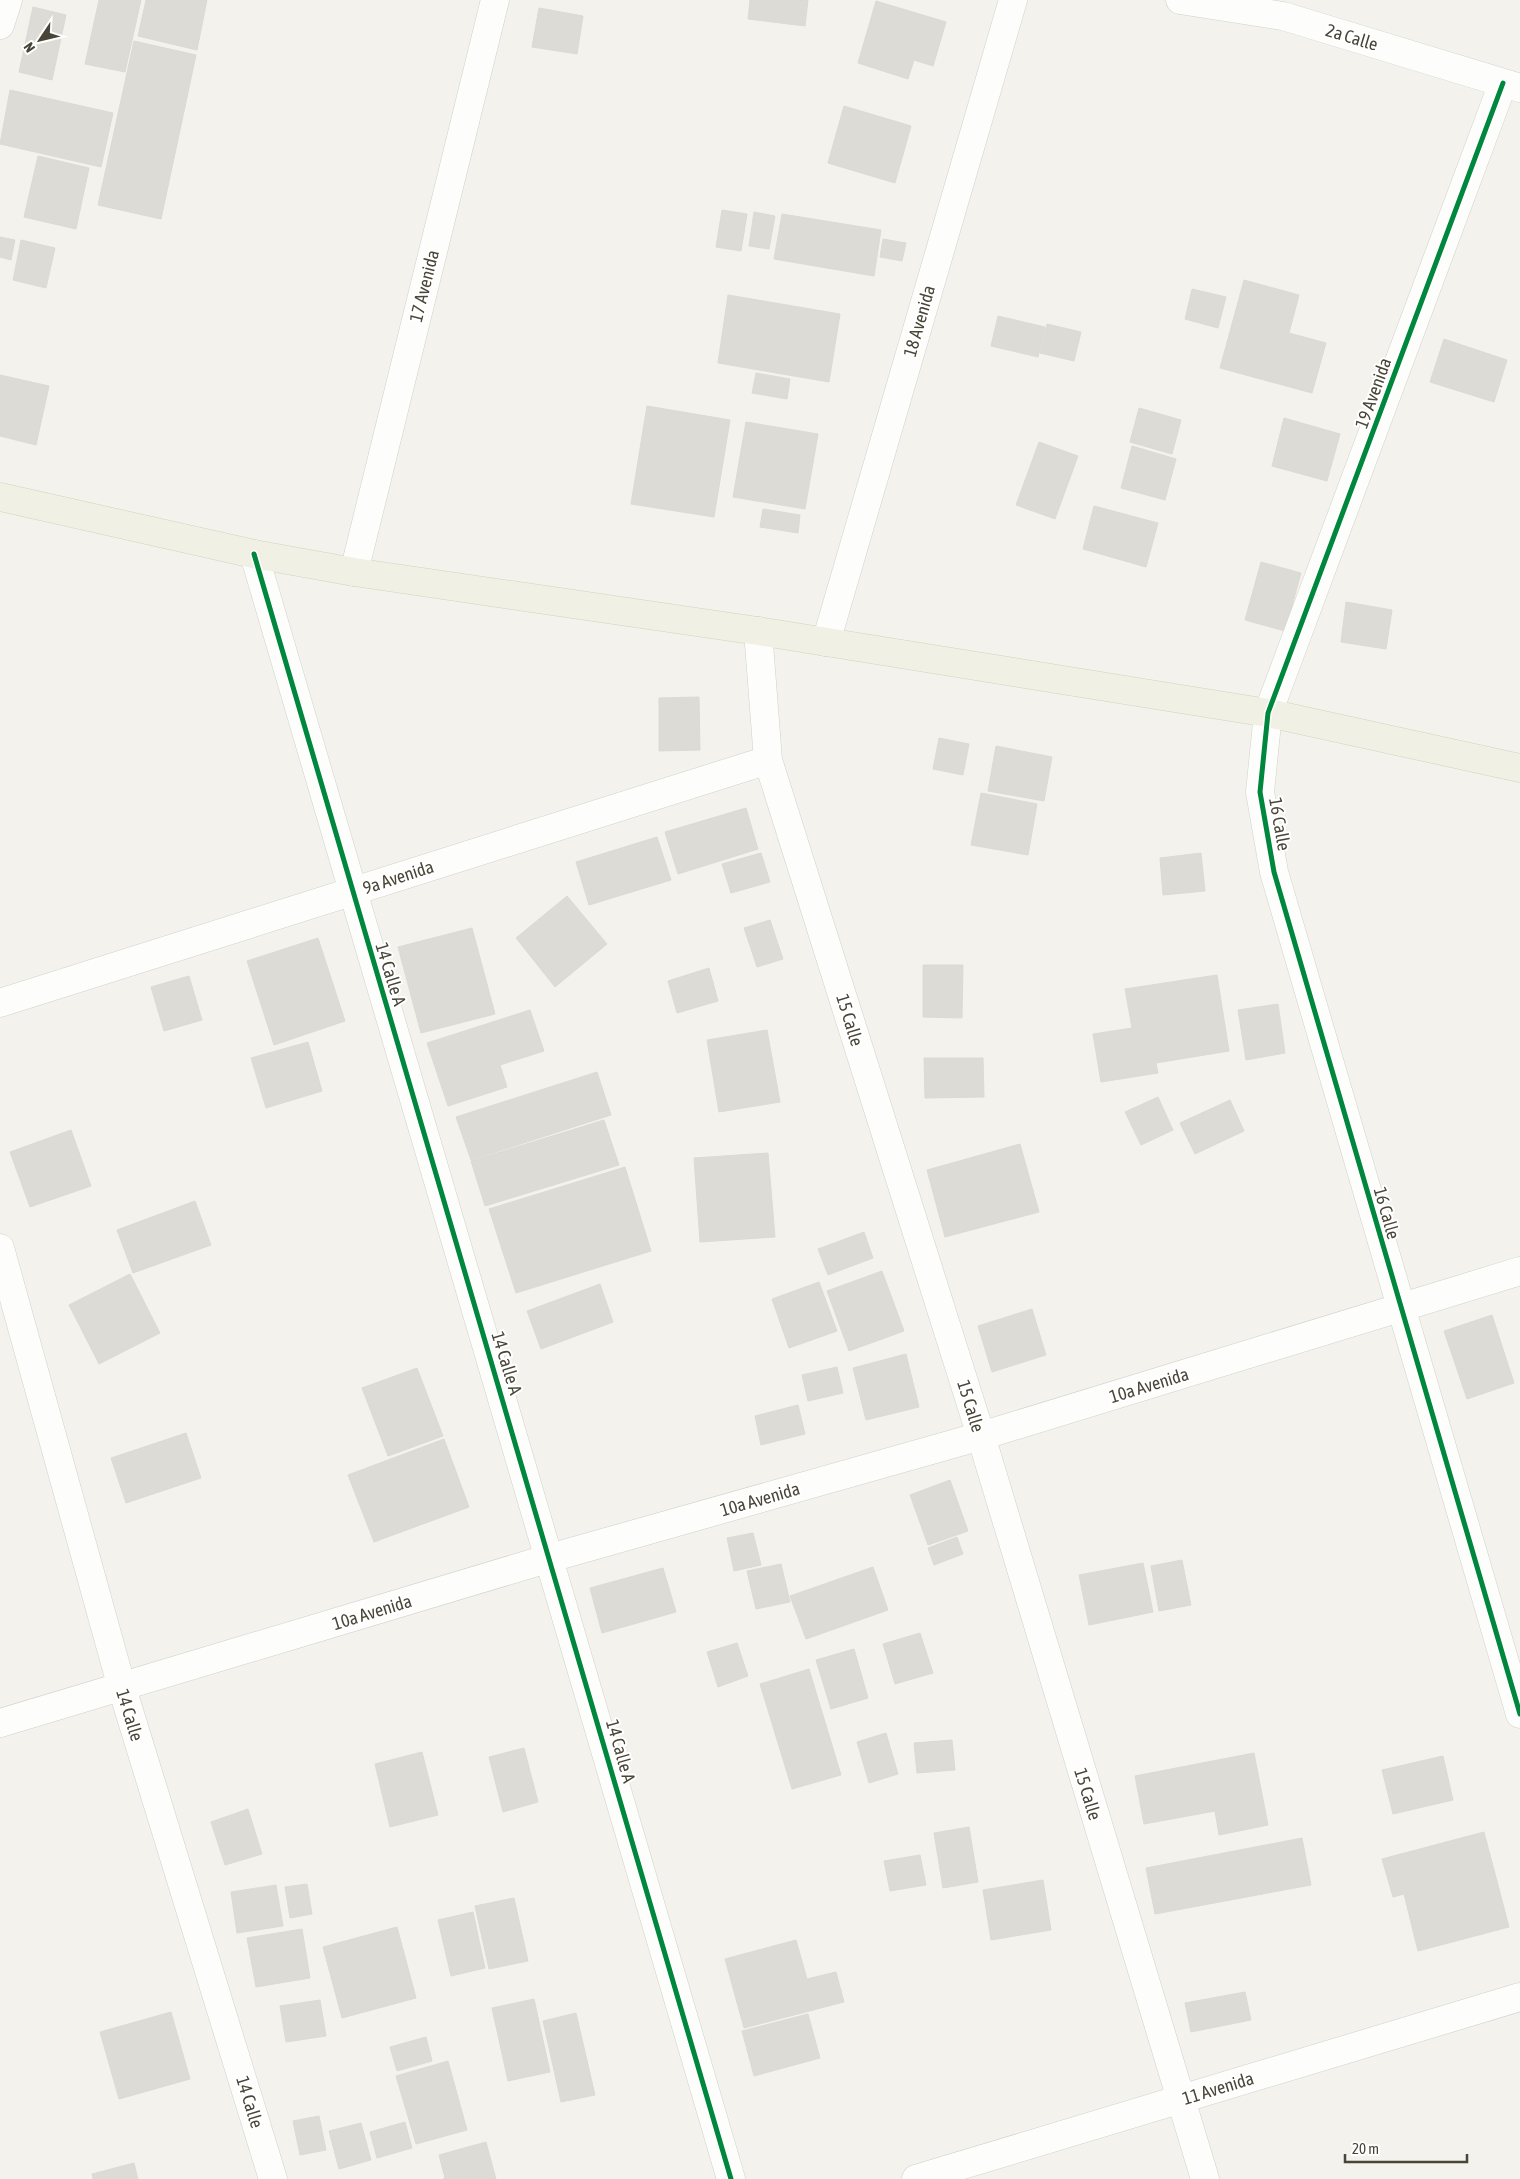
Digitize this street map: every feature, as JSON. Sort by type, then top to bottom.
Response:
[{"type":"main road","points":[[0,497],[254,554],[354,572],[758,630],[1268,713],[1520,768]]},
{"type":"street","points":[[0,25],[8,0]]},
{"type":"street","name":"17 Avenida","points":[[354,572],[495,0]]},
{"type":"street","name":"18 Avenida","points":[[826,642],[1012,0]]},
{"type":"street","name":"2a Calle","points":[[1180,0],[1283,16],[1512,85]]},
{"type":"street","name":"19 Avenida","points":[[1268,713],[1512,85]]},
{"type":"street","name":"14 Calle A","points":[[254,554],[731,2179]]},
{"type":"street","name":"15 Calle","points":[[758,630],[768,760],[981,1436],[1205,2179]]},
{"type":"street","name":"16 Calle","points":[[1268,713],[1260,792],[1274,872],[1520,1714]]},
{"type":"street","name":"9a Avenida","points":[[0,1003],[768,760]]},
{"type":"street","name":"14 Calle","points":[[0,1248],[122,1688],[273,2179]]},
{"type":"street","name":"10a Avenida","points":[[0,1723],[122,1688],[550,1558],[981,1436],[1520,1272]]},
{"type":"street","name":"11 Avenida","points":[[916,2179],[1520,1997]]},
{"type":"building","points":[[99,0],[141,0],[125,72],[85,64]]},
{"type":"building","points":[[146,0],[207,0],[197,50],[138,36]]},
{"type":"building","points":[[750,0],[808,0],[805,26],[748,19]]},
{"type":"building","points":[[876,1],[946,22],[933,66],[914,60],[908,79],[858,63]]},
{"type":"building","points":[[33,7],[66,15],[52,80],[19,72]]},
{"type":"building","points":[[539,8],[583,16],[577,54],[532,47]]},
{"type":"building","points":[[134,41],[196,55],[161,219],[98,205]]},
{"type":"building","points":[[10,90],[113,113],[101,167],[0,144]]},
{"type":"building","points":[[844,106],[911,126],[895,183],[828,163]]},
{"type":"building","points":[[38,156],[89,168],[76,229],[24,217]]},
{"type":"building","points":[[722,210],[747,214],[741,251],[716,247]]},
{"type":"building","points":[[754,212],[775,216],[769,249],[749,246]]},
{"type":"building","points":[[782,214],[881,230],[874,276],[774,259]]},
{"type":"building","points":[[0,237],[15,240],[11,260],[0,257]]},
{"type":"building","points":[[883,239],[906,243],[902,261],[880,257]]},
{"type":"building","points":[[21,240],[55,248],[46,288],[13,280]]},
{"type":"building","points":[[1244,280],[1299,295],[1289,333],[1326,343],[1312,393],[1220,368]]},
{"type":"building","points":[[1192,289],[1226,297],[1218,328],[1185,319]]},
{"type":"building","points":[[728,295],[840,314],[829,382],[718,363]]},
{"type":"building","points":[[998,316],[1045,327],[1038,357],[991,346]]},
{"type":"building","points":[[1047,324],[1081,332],[1074,361],[1040,353]]},
{"type":"building","points":[[1444,339],[1507,360],[1494,402],[1430,382]]},
{"type":"building","points":[[756,373],[790,379],[787,399],[752,393]]},
{"type":"building","points":[[0,375],[49,386],[36,445],[0,436]]},
{"type":"building","points":[[647,406],[730,420],[714,517],[631,504]]},
{"type":"building","points":[[1139,408],[1181,420],[1172,454],[1130,442]]},
{"type":"building","points":[[1284,418],[1340,434],[1327,481],[1272,466]]},
{"type":"building","points":[[746,422],[818,434],[805,509],[733,497]]},
{"type":"building","points":[[1039,442],[1078,456],[1055,519],[1016,505]]},
{"type":"building","points":[[1132,446],[1176,459],[1165,500],[1121,488]]},
{"type":"building","points":[[1094,506],[1158,523],[1146,567],[1083,549]]},
{"type":"building","points":[[763,509],[800,515],[798,533],[760,527]]},
{"type":"building","points":[[1261,562],[1301,573],[1285,631],[1245,620]]},
{"type":"building","points":[[1346,602],[1392,610],[1386,649],[1341,642]]},
{"type":"building","points":[[699,697],[700,750],[659,751],[659,698]]},
{"type":"building","points":[[939,738],[969,744],[963,775],[933,769]]},
{"type":"building","points":[[996,746],[1052,757],[1044,801],[988,791]]},
{"type":"building","points":[[981,793],[1037,804],[1028,855],[971,845]]},
{"type":"building","points":[[746,808],[758,849],[678,874],[665,832]]},
{"type":"building","points":[[657,837],[671,880],[589,905],[576,862]]},
{"type":"building","points":[[761,853],[770,882],[731,893],[722,864]]},
{"type":"building","points":[[1201,853],[1205,891],[1163,895],[1160,858]]},
{"type":"building","points":[[567,896],[607,944],[555,987],[516,938]]},
{"type":"building","points":[[770,920],[783,959],[757,967],[744,928]]},
{"type":"building","points":[[472,928],[495,1014],[421,1033],[398,947]]},
{"type":"building","points":[[318,938],[345,1021],[274,1045],[247,961]]},
{"type":"building","points":[[923,965],[963,965],[962,1018],[923,1017]]},
{"type":"building","points":[[709,968],[718,1001],[677,1013],[668,981]]},
{"type":"building","points":[[1217,975],[1229,1051],[1156,1063],[1158,1073],[1101,1082],[1093,1034],[1132,1028],[1125,989]]},
{"type":"building","points":[[189,976],[202,1020],[164,1031],[151,987]]},
{"type":"building","points":[[1278,1004],[1285,1053],[1246,1060],[1238,1010]]},
{"type":"building","points":[[530,1010],[544,1051],[500,1065],[507,1087],[448,1106],[427,1043]]},
{"type":"building","points":[[767,1030],[780,1102],[719,1112],[707,1040]]},
{"type":"building","points":[[308,1042],[322,1091],[266,1108],[251,1058]]},
{"type":"building","points":[[924,1058],[983,1058],[984,1097],[925,1098]]},
{"type":"building","points":[[597,1072],[611,1115],[471,1160],[456,1117]]},
{"type":"building","points":[[1158,1097],[1173,1130],[1141,1145],[1125,1112]]},
{"type":"building","points":[[1230,1100],[1244,1131],[1195,1154],[1180,1123]]},
{"type":"building","points":[[604,1120],[619,1165],[485,1206],[471,1161]]},
{"type":"building","points":[[71,1130],[91,1186],[30,1207],[10,1152]]},
{"type":"building","points":[[1020,1144],[1039,1212],[945,1237],[927,1170]]},
{"type":"building","points":[[768,1153],[775,1237],[700,1242],[694,1158]]},
{"type":"building","points":[[625,1167],[651,1251],[516,1293],[489,1209]]},
{"type":"building","points":[[195,1201],[211,1245],[133,1273],[117,1230]]},
{"type":"building","points":[[864,1232],[873,1258],[828,1275],[818,1249]]},
{"type":"building","points":[[882,1271],[904,1331],[849,1351],[827,1291]]},
{"type":"building","points":[[130,1274],[160,1333],[99,1364],[69,1305]]},
{"type":"building","points":[[819,1282],[837,1331],[789,1348],[772,1299]]},
{"type":"building","points":[[600,1284],[613,1322],[541,1349],[527,1311]]},
{"type":"building","points":[[1032,1309],[1046,1355],[992,1372],[978,1326]]},
{"type":"building","points":[[1492,1315],[1514,1383],[1467,1399],[1444,1331]]},
{"type":"building","points":[[906,1354],[919,1407],[866,1420],[853,1368]]},
{"type":"building","points":[[837,1367],[843,1393],[808,1401],[802,1375]]},
{"type":"building","points":[[417,1368],[443,1436],[388,1456],[362,1388]]},
{"type":"building","points":[[798,1405],[805,1434],[761,1445],[755,1416]]},
{"type":"building","points":[[186,1433],[201,1478],[126,1503],[111,1458]]},
{"type":"building","points":[[444,1439],[469,1507],[374,1542],[348,1475]]},
{"type":"building","points":[[950,1480],[968,1531],[928,1545],[910,1495]]},
{"type":"building","points":[[753,1533],[761,1565],[734,1571],[727,1538]]},
{"type":"building","points":[[957,1537],[963,1554],[934,1565],[928,1548]]},
{"type":"building","points":[[1182,1560],[1191,1605],[1159,1611],[1151,1566]]},
{"type":"building","points":[[1143,1563],[1153,1612],[1089,1625],[1079,1575]]},
{"type":"building","points":[[781,1564],[790,1602],[756,1609],[747,1571]]},
{"type":"building","points":[[873,1567],[888,1610],[806,1639],[790,1596]]},
{"type":"building","points":[[663,1568],[676,1612],[602,1633],[590,1588]]},
{"type":"building","points":[[920,1633],[933,1673],[895,1684],[883,1644]]},
{"type":"building","points":[[737,1643],[748,1676],[718,1687],[707,1652]]},
{"type":"building","points":[[854,1649],[868,1698],[831,1709],[816,1660]]},
{"type":"building","points":[[809,1669],[841,1775],[792,1789],[760,1684]]},
{"type":"building","points":[[886,1733],[898,1774],[869,1783],[857,1742]]},
{"type":"building","points":[[952,1740],[955,1770],[917,1773],[914,1743]]},
{"type":"building","points":[[524,1748],[538,1802],[503,1812],[489,1757]]},
{"type":"building","points":[[422,1752],[438,1815],[390,1827],[375,1764]]},
{"type":"building","points":[[1254,1753],[1268,1825],[1219,1835],[1215,1811],[1144,1824],[1135,1776]]},
{"type":"building","points":[[1443,1756],[1453,1800],[1393,1814],[1382,1770]]},
{"type":"building","points":[[248,1809],[262,1854],[225,1865],[211,1822]]},
{"type":"building","points":[[969,1827],[978,1882],[943,1888],[934,1833]]},
{"type":"building","points":[[1484,1832],[1509,1927],[1418,1951],[1404,1894],[1393,1897],[1382,1859]]},
{"type":"building","points":[[1302,1838],[1311,1885],[1155,1914],[1146,1868]]},
{"type":"building","points":[[920,1855],[926,1885],[890,1891],[884,1861]]},
{"type":"building","points":[[1043,1880],[1051,1930],[991,1940],[983,1890]]},
{"type":"building","points":[[307,1884],[312,1914],[290,1918],[285,1887]]},
{"type":"building","points":[[276,1885],[283,1926],[237,1933],[231,1892]]},
{"type":"building","points":[[514,1898],[528,1961],[489,1969],[475,1906]]},
{"type":"building","points":[[473,1912],[485,1968],[451,1976],[438,1920]]},
{"type":"building","points":[[397,1927],[416,1998],[342,2018],[323,1947]]},
{"type":"building","points":[[302,1929],[310,1978],[256,1987],[247,1938]]},
{"type":"building","points":[[796,1940],[807,1979],[836,1972],[844,2002],[744,2028],[725,1959]]},
{"type":"building","points":[[1245,1992],[1251,2020],[1191,2032],[1185,2003]]},
{"type":"building","points":[[534,1999],[550,2072],[508,2081],[492,2008]]},
{"type":"building","points":[[320,2000],[326,2036],[286,2042],[280,2006]]},
{"type":"building","points":[[171,2012],[190,2079],[119,2099],[100,2032]]},
{"type":"building","points":[[576,2013],[595,2095],[561,2102],[543,2021]]},
{"type":"building","points":[[808,2014],[820,2058],[754,2076],[742,2031]]},
{"type":"building","points":[[426,2037],[432,2061],[397,2071],[390,2047]]},
{"type":"building","points":[[448,2061],[467,2130],[416,2144],[396,2076]]},
{"type":"building","points":[[319,2116],[326,2150],[300,2155],[293,2121]]},
{"type":"building","points":[[405,2122],[412,2148],[377,2158],[370,2132]]},
{"type":"building","points":[[361,2123],[371,2160],[339,2169],[329,2131]]},
{"type":"building","points":[[486,2142],[496,2179],[443,2179],[445,2178],[439,2155]]},
{"type":"building","points":[[134,2163],[138,2179],[93,2179],[92,2174]]},
{"type":"cycle path","points":[[1503,83],[1268,713],[1260,792],[1274,872],[1520,1714]]},
{"type":"cycle path","points":[[254,554],[731,2179]]}]
